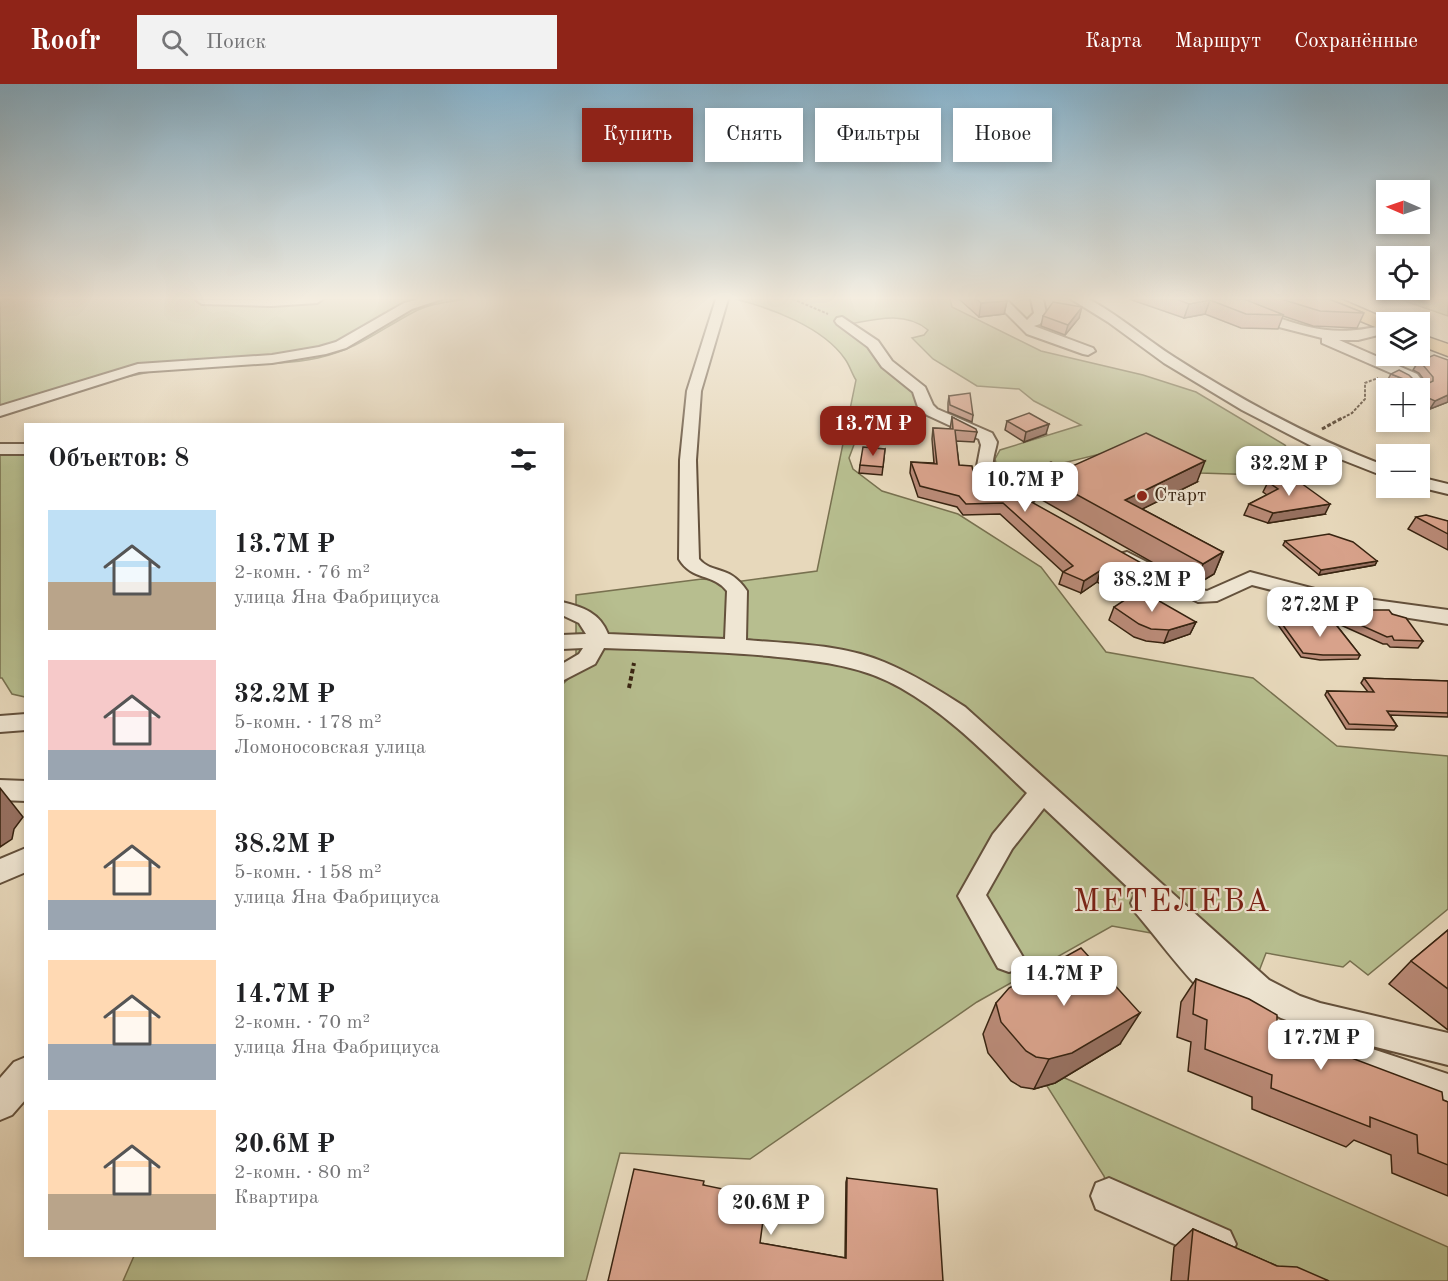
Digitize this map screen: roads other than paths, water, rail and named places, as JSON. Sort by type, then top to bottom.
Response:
[{"type":"street","points":[[0,411],[138,368],[272,359],[297,355]]},
{"type":"street","points":[[705,355],[694,391],[688,460],[689,559],[692,565],[701,571],[723,576],[737,591],[735,646]]},
{"type":"street","points":[[881,355],[888,364],[920,390],[926,407],[932,412],[986,436],[989,442],[985,464],[988,471],[998,482],[1036,506]]},
{"type":"street","points":[[1162,355],[1276,423],[1376,468]]},
{"type":"street","points":[[1360,355],[1413,378]]},
{"type":"street","points":[[0,449],[24,449]]},
{"type":"street","points":[[1430,485],[1448,489]]},
{"type":"street","points":[[1108,547],[1198,596],[1210,597],[1250,578],[1338,601],[1448,617]]},
{"type":"street","points":[[564,609],[573,610],[589,620],[597,630],[598,641],[587,659],[564,673]]},
{"type":"street","points":[[564,642],[735,646],[821,654],[847,658],[873,666],[909,682],[957,713],[1258,990],[1292,1008],[1320,1018],[1448,1048]]},
{"type":"street","points":[[0,724],[24,722]]},
{"type":"street","points":[[0,790],[24,791]]},
{"type":"street","points":[[1009,958],[972,896],[988,864],[1019,816],[1043,793]]},
{"type":"street","points":[[1076,823],[1218,987],[1249,1014],[1288,1036],[1448,1091]]},
{"type":"street","points":[[0,1102],[24,1075]]},
{"type":"street","points":[[1109,1196],[1247,1258]]},
{"type":"place","name":"Старт","points":[[1142,496]]},
{"type":"district","name":"МЕТЕЛЕВА","points":[[1172,903]]}]
